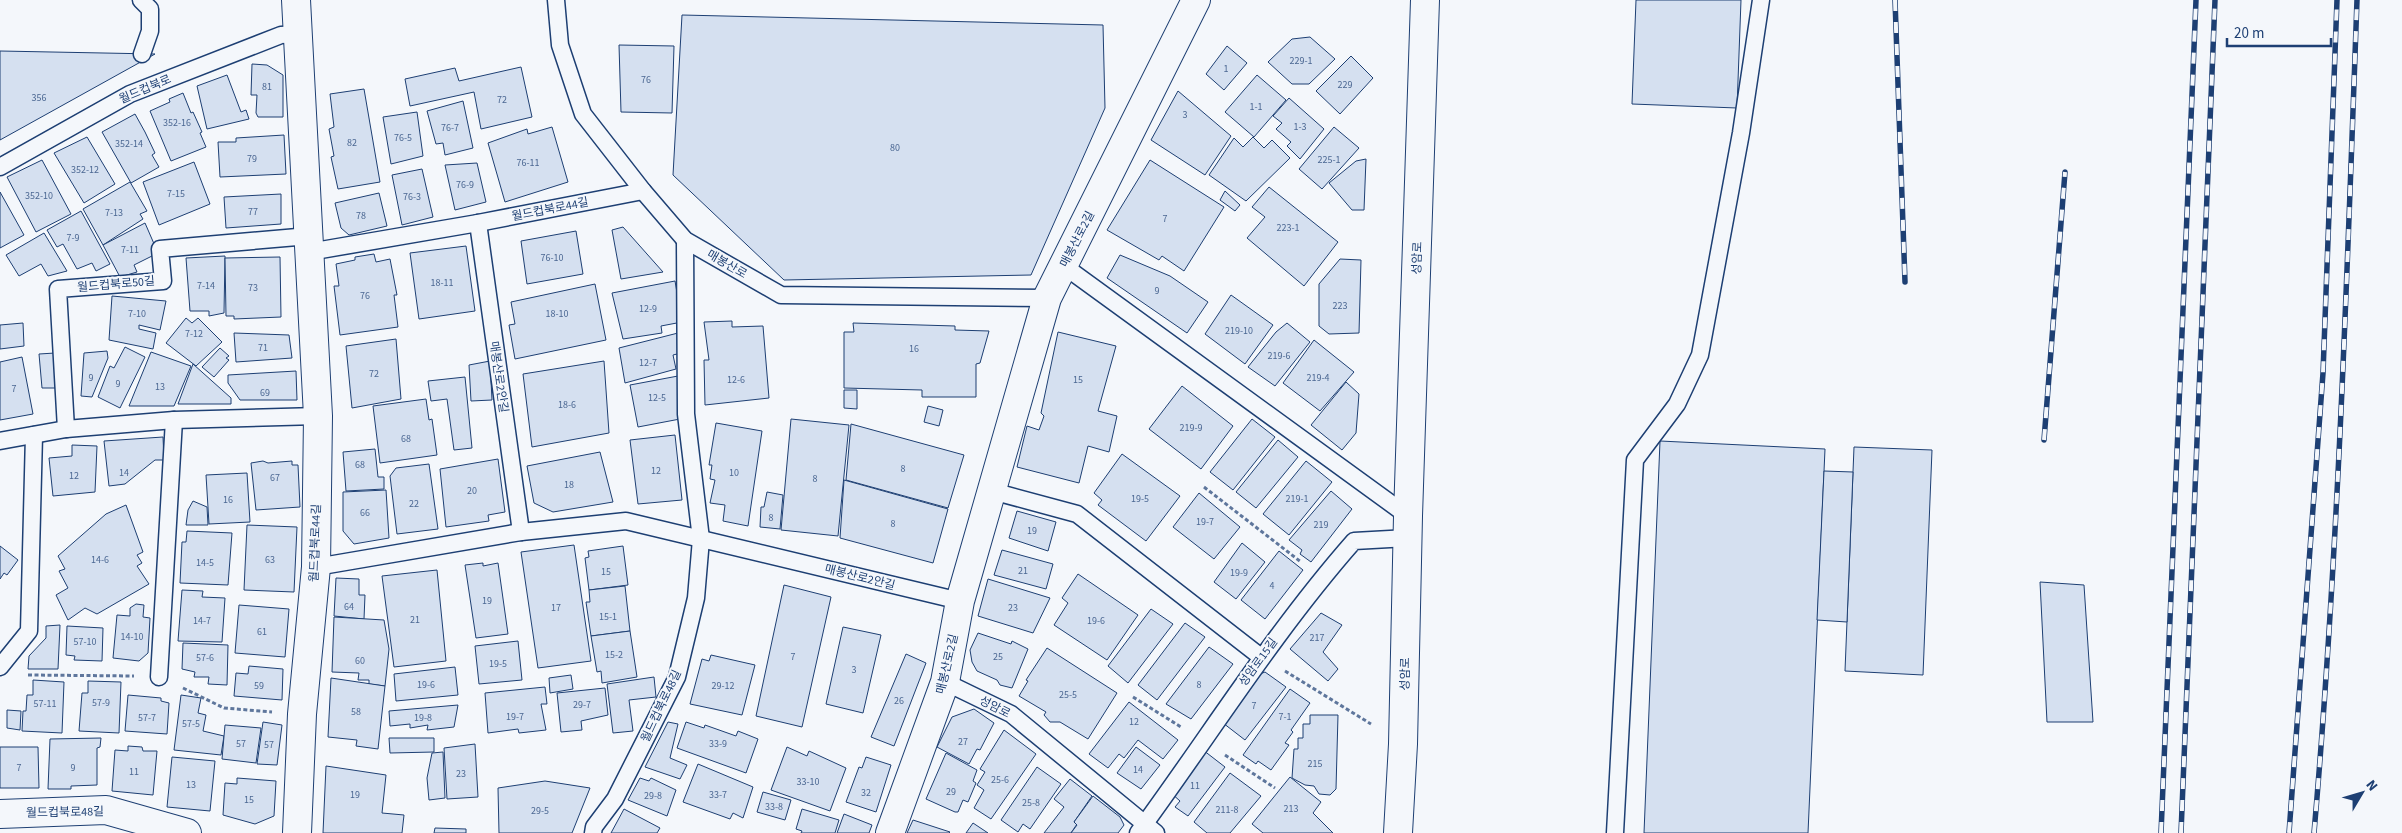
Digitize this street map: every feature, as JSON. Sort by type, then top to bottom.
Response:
[{"type":"street","name":"월드컵북로44길","points":[[296,0],[318,416],[316,567],[302,714],[297,833]]},
{"type":"street","name":"매봉산로2길","points":[[890,833],[945,682],[960,601],[1047,298],[1196,0]]},
{"type":"street","name":"성암로","points":[[1398,833],[1403,744],[1408,527],[1426,0]]},
{"type":"street","name":"월드컵북로48길","points":[[0,814],[106,810],[187,833]]},
{"type":"lane","points":[[141,0],[150,9],[150,31],[142,54]]},
{"type":"lane","name":"매봉산로","points":[[556,0],[560,45],[582,114],[684,240],[781,295],[1047,298]]},
{"type":"lane","points":[[1615,833],[1635,460],[1676,404],[1700,355],[1742,133],[1761,0]]},
{"type":"lane","name":"월드컵북로","points":[[0,167],[130,94],[281,35],[299,34]]},
{"type":"lane","name":"월드컵북로44길","points":[[309,244],[478,223],[643,191]]},
{"type":"lane","name":"매봉산로2안길","points":[[478,223],[521,532]]},
{"type":"lane","points":[[684,240],[686,414],[701,539]]},
{"type":"lane","name":"월드컵북로50길","points":[[66,429],[58,289],[163,281],[160,249],[309,244]]},
{"type":"lane","points":[[1064,266],[1408,527]]},
{"type":"lane","points":[[0,440],[66,429],[174,420],[318,416]]},
{"type":"lane","points":[[159,677],[174,420]]},
{"type":"lane","points":[[0,667],[29,630],[34,435]]},
{"type":"lane","points":[[992,491],[1078,514],[1261,657]]},
{"type":"lane","name":"매봉산로2안길","points":[[316,567],[521,532],[626,521],[960,601]]},
{"type":"lane","name":"성암로15길","points":[[1146,830],[1261,657],[1321,578],[1354,540],[1408,527]]},
{"type":"lane","name":"월드컵북로48길","points":[[593,833],[594,827],[615,798],[677,677],[696,598],[701,539]]},
{"type":"lane","name":"성암로","points":[[945,682],[1011,714],[1146,830]]},
{"type":"path","points":[[1204,487],[1321,578]]},
{"type":"path","points":[[1261,657],[1403,744]]},
{"type":"building","points":[[1636,0],[1741,0],[1737,108],[1632,104]]},
{"type":"building","points":[[682,15],[1103,25],[1105,108],[1031,275],[784,280],[673,175]]},
{"type":"building","points":[[1310,37],[1335,59],[1309,84],[1292,84],[1268,62],[1292,39]]},
{"type":"building","points":[[619,45],[674,46],[672,113],[621,112]]},
{"type":"building","points":[[1227,46],[1247,63],[1224,90],[1206,74]]},
{"type":"building","points":[[0,51],[155,54],[0,140]]},
{"type":"building","points":[[1351,56],[1373,78],[1340,114],[1316,91]]},
{"type":"building","points":[[252,64],[267,65],[283,75],[283,117],[258,117],[256,113],[257,95],[251,95]]},
{"type":"building","points":[[521,67],[532,117],[481,129],[474,92],[410,106],[405,79],[455,68],[459,81]]},
{"type":"building","points":[[227,75],[241,112],[246,110],[249,119],[207,129],[197,86]]},
{"type":"building","points":[[1257,75],[1286,100],[1254,137],[1225,112]]},
{"type":"building","points":[[364,89],[380,182],[338,189],[331,157],[334,156],[329,129],[334,127],[330,94]]},
{"type":"building","points":[[1178,91],[1231,136],[1205,175],[1151,140]]},
{"type":"building","points":[[183,93],[191,113],[193,112],[202,132],[200,133],[206,147],[171,161],[150,111],[170,102],[169,99]]},
{"type":"building","points":[[1289,98],[1324,129],[1300,159],[1287,146],[1291,142],[1276,129],[1282,123],[1273,116]]},
{"type":"building","points":[[463,101],[473,148],[445,155],[443,143],[436,144],[427,111]]},
{"type":"building","points":[[417,112],[423,156],[391,164],[383,117]]},
{"type":"building","points":[[135,114],[155,153],[152,155],[159,167],[131,183],[102,132]]},
{"type":"building","points":[[552,127],[568,182],[505,202],[488,143],[527,129],[528,134]]},
{"type":"building","points":[[1334,127],[1359,148],[1322,189],[1299,169]]},
{"type":"building","points":[[284,135],[286,174],[220,177],[218,142],[236,142],[236,138]]},
{"type":"building","points":[[87,137],[115,184],[84,203],[54,153]]},
{"type":"building","points":[[1253,137],[1264,148],[1272,140],[1290,158],[1246,201],[1209,175],[1234,138],[1243,147]]},
{"type":"building","points":[[1366,159],[1364,210],[1352,210],[1329,183],[1356,161]]},
{"type":"building","points":[[42,160],[71,214],[36,232],[7,177]]},
{"type":"building","points":[[1150,160],[1224,207],[1184,271],[1162,256],[1159,260],[1107,230]]},
{"type":"building","points":[[194,162],[210,204],[159,225],[143,182]]},
{"type":"building","points":[[477,163],[486,202],[455,210],[445,165]]},
{"type":"building","points":[[422,169],[433,217],[402,225],[392,175]]},
{"type":"building","points":[[130,182],[147,211],[140,214],[143,219],[103,245],[83,209]]},
{"type":"building","points":[[1269,187],[1338,242],[1304,286],[1247,238],[1265,217],[1252,207]]},
{"type":"building","points":[[1225,191],[1240,205],[1235,211],[1220,200]]},
{"type":"building","points":[[0,192],[24,235],[0,248]]},
{"type":"building","points":[[379,193],[387,226],[349,235],[341,228],[335,203]]},
{"type":"building","points":[[281,194],[281,224],[226,228],[224,197]]},
{"type":"building","points":[[81,211],[110,264],[96,271],[92,263],[77,269],[63,244],[57,247],[47,230]]},
{"type":"building","points":[[145,223],[158,253],[134,265],[137,272],[120,277],[103,245]]},
{"type":"building","points":[[623,227],[663,272],[621,279],[612,230]]},
{"type":"building","points":[[576,231],[583,274],[527,284],[521,241]]},
{"type":"building","points":[[44,233],[67,271],[48,276],[41,264],[19,276],[6,255]]},
{"type":"building","points":[[466,246],[475,311],[419,319],[410,253]]},
{"type":"building","points":[[374,254],[376,262],[390,259],[397,295],[394,295],[398,327],[340,335],[334,286],[339,286],[336,264],[355,260],[355,257]]},
{"type":"building","points":[[1120,255],[1170,276],[1208,302],[1187,333],[1107,278]]},
{"type":"building","points":[[225,256],[224,313],[209,316],[209,311],[190,311],[186,258]]},
{"type":"building","points":[[280,257],[281,317],[234,319],[234,316],[226,316],[225,258]]},
{"type":"building","points":[[1340,259],[1361,260],[1359,333],[1329,334],[1319,326],[1319,284]]},
{"type":"building","points":[[675,281],[682,322],[661,326],[662,333],[623,339],[612,293]]},
{"type":"building","points":[[595,284],[606,340],[515,359],[509,325],[515,324],[511,302]]},
{"type":"building","points":[[1231,295],[1273,325],[1245,364],[1205,334]]},
{"type":"building","points":[[112,296],[166,301],[160,330],[139,325],[139,329],[156,333],[153,349],[109,340]]},
{"type":"building","points":[[186,318],[192,323],[198,318],[222,342],[196,366],[166,343]]},
{"type":"building","points":[[732,321],[732,327],[763,326],[769,398],[705,405],[704,360],[709,360],[704,322]]},
{"type":"building","points":[[23,323],[24,346],[0,349],[0,325]]},
{"type":"building","points":[[853,323],[955,326],[955,330],[989,331],[980,363],[976,364],[976,397],[922,397],[922,390],[844,388],[844,332],[854,332]]},
{"type":"building","points":[[1287,323],[1310,342],[1275,386],[1248,367],[1276,332]]},
{"type":"building","points":[[1058,332],[1116,346],[1098,411],[1117,416],[1109,452],[1088,446],[1079,483],[1017,467],[1027,426],[1039,430],[1044,416],[1041,413]]},
{"type":"building","points":[[234,333],[289,335],[292,358],[236,362]]},
{"type":"building","points":[[678,333],[681,353],[673,355],[676,369],[625,383],[619,348]]},
{"type":"building","points":[[396,339],[401,399],[352,408],[346,346]]},
{"type":"building","points":[[1314,340],[1354,372],[1320,411],[1283,383]]},
{"type":"building","points":[[125,347],[145,357],[120,408],[98,397],[110,366],[114,368]]},
{"type":"building","points":[[220,348],[229,356],[226,358],[229,360],[214,377],[202,367]]},
{"type":"building","points":[[107,351],[108,358],[92,397],[81,396],[84,353]]},
{"type":"building","points":[[151,352],[191,366],[174,406],[129,406]]},
{"type":"building","points":[[55,353],[58,388],[42,388],[39,354]]},
{"type":"building","points":[[22,357],[33,414],[0,420],[0,362]]},
{"type":"building","points":[[490,361],[492,400],[471,401],[469,365]]},
{"type":"building","points":[[604,361],[609,433],[532,447],[523,374]]},
{"type":"building","points":[[193,364],[231,398],[231,404],[178,404]]},
{"type":"building","points":[[296,371],[297,400],[240,400],[228,383],[228,375]]},
{"type":"building","points":[[678,376],[685,409],[678,410],[680,419],[638,427],[630,385]]},
{"type":"building","points":[[465,377],[472,448],[454,450],[447,399],[431,401],[428,381]]},
{"type":"building","points":[[1346,382],[1359,394],[1356,433],[1342,450],[1311,425]]},
{"type":"building","points":[[1182,386],[1233,426],[1201,469],[1149,429]]},
{"type":"building","points":[[844,390],[857,390],[857,409],[844,408]]},
{"type":"building","points":[[426,399],[429,420],[432,419],[437,455],[380,463],[373,406]]},
{"type":"building","points":[[928,406],[943,410],[939,426],[924,422]]},
{"type":"building","points":[[791,419],[849,425],[838,536],[781,530]]},
{"type":"building","points":[[1252,419],[1275,437],[1233,490],[1210,472]]},
{"type":"building","points":[[716,423],[762,431],[748,526],[723,521],[725,505],[710,503],[715,480],[710,479],[712,465],[709,465]]},
{"type":"building","points":[[851,424],[964,455],[948,508],[846,480]]},
{"type":"building","points":[[675,435],[682,500],[638,504],[630,440]]},
{"type":"building","points":[[163,437],[164,460],[155,460],[125,484],[109,486],[104,441]]},
{"type":"building","points":[[1278,440],[1298,457],[1256,508],[1236,492]]},
{"type":"building","points":[[1660,441],[1825,449],[1808,833],[1644,833]]},
{"type":"building","points":[[72,445],[97,446],[95,492],[53,496],[49,458],[72,456]]},
{"type":"building","points":[[1854,447],[1932,450],[1923,675],[1845,671]]},
{"type":"building","points":[[375,449],[378,477],[384,477],[384,489],[346,491],[343,452]]},
{"type":"building","points":[[600,452],[613,502],[553,512],[534,503],[527,466]]},
{"type":"building","points":[[1122,454],[1180,496],[1146,541],[1098,505],[1102,500],[1094,493]]},
{"type":"building","points":[[498,459],[505,512],[488,515],[489,521],[446,527],[440,469]]},
{"type":"building","points":[[263,461],[268,463],[292,461],[292,465],[298,465],[300,507],[256,510],[251,463]]},
{"type":"building","points":[[1306,461],[1332,482],[1289,535],[1263,514]]},
{"type":"building","points":[[429,464],[438,529],[397,534],[390,476],[396,468]]},
{"type":"building","points":[[1824,471],[1853,472],[1847,622],[1817,620]]},
{"type":"building","points":[[247,473],[250,522],[209,524],[206,475]]},
{"type":"building","points":[[844,480],[948,509],[933,563],[840,538]]},
{"type":"building","points":[[386,490],[389,538],[354,544],[343,531],[343,492]]},
{"type":"building","points":[[1331,491],[1352,509],[1311,562],[1300,554],[1302,550],[1289,540]]},
{"type":"building","points":[[767,492],[783,495],[780,529],[760,527],[761,507],[764,507]]},
{"type":"building","points":[[1199,493],[1240,527],[1214,559],[1173,527]]},
{"type":"building","points":[[193,501],[207,507],[208,525],[186,525],[188,510]]},
{"type":"building","points":[[126,505],[143,552],[137,555],[142,563],[137,566],[149,584],[97,614],[85,608],[68,620],[56,595],[68,588],[59,571],[65,569],[58,556],[106,514]]},
{"type":"building","points":[[1017,511],[1056,522],[1048,551],[1009,538]]},
{"type":"building","points":[[247,525],[297,527],[294,592],[244,590]]},
{"type":"building","points":[[187,531],[232,533],[228,585],[180,583],[182,542],[186,542]]},
{"type":"building","points":[[1242,543],[1265,562],[1236,599],[1214,582]]},
{"type":"building","points":[[574,545],[591,661],[538,668],[521,552]]},
{"type":"building","points":[[0,546],[18,560],[7,575],[4,573],[0,579]]},
{"type":"building","points":[[623,546],[628,585],[589,590],[585,558],[589,557],[588,551]]},
{"type":"building","points":[[1002,550],[1053,564],[1046,589],[994,575]]},
{"type":"building","points":[[1279,551],[1303,570],[1265,619],[1241,600]]},
{"type":"building","points":[[483,563],[483,566],[498,563],[508,634],[476,638],[465,565]]},
{"type":"building","points":[[437,570],[446,661],[394,667],[382,576]]},
{"type":"building","points":[[1078,574],[1138,615],[1107,660],[1054,625],[1068,603],[1062,598]]},
{"type":"building","points":[[336,578],[359,579],[359,595],[365,595],[364,619],[334,616]]},
{"type":"building","points":[[988,579],[1050,598],[1033,633],[978,616]]},
{"type":"building","points":[[2040,582],[2084,585],[2093,722],[2047,722]]},
{"type":"building","points":[[784,585],[831,597],[802,727],[756,716]]},
{"type":"building","points":[[625,586],[630,631],[591,636],[586,602],[590,602],[589,590]]},
{"type":"building","points":[[182,590],[203,591],[202,597],[225,598],[222,642],[178,641]]},
{"type":"building","points":[[136,604],[144,605],[143,617],[150,618],[148,653],[139,661],[113,658],[117,615],[130,616],[130,608]]},
{"type":"building","points":[[239,605],[289,609],[285,657],[235,653]]},
{"type":"building","points":[[1151,609],[1173,624],[1128,683],[1108,666]]},
{"type":"building","points":[[1321,613],[1342,625],[1323,652],[1338,669],[1328,681],[1290,649]]},
{"type":"building","points":[[334,617],[384,620],[389,649],[385,686],[369,684],[369,680],[358,680],[359,673],[332,672]]},
{"type":"building","points":[[1185,623],[1205,637],[1157,700],[1138,685]]},
{"type":"building","points":[[60,625],[58,669],[28,669],[29,656],[46,638],[46,626]]},
{"type":"building","points":[[67,626],[103,628],[102,661],[74,660],[75,656],[66,655]]},
{"type":"building","points":[[843,627],[881,635],[863,713],[826,704]]},
{"type":"building","points":[[630,631],[637,677],[602,683],[601,671],[597,672],[591,636]]},
{"type":"building","points":[[978,633],[1011,644],[1012,641],[1028,649],[1012,688],[1000,685],[997,680],[977,671],[972,662],[970,650]]},
{"type":"building","points":[[518,641],[522,680],[479,684],[475,646]]},
{"type":"building","points":[[183,643],[228,645],[227,685],[208,684],[209,677],[194,677],[195,672],[182,669]]},
{"type":"building","points":[[1209,647],[1233,664],[1191,719],[1166,704]]},
{"type":"building","points":[[1047,648],[1117,693],[1088,739],[1060,722],[1050,722],[1044,715],[1046,712],[1019,696],[1028,681],[1026,680]]},
{"type":"building","points":[[906,654],[926,663],[894,746],[871,737]]},
{"type":"building","points":[[711,655],[755,665],[742,715],[690,704],[702,659],[709,661]]},
{"type":"building","points":[[249,666],[283,669],[282,700],[234,696],[236,673],[248,674]]},
{"type":"building","points":[[455,667],[458,695],[396,701],[394,674]]},
{"type":"building","points":[[1265,672],[1286,687],[1245,740],[1223,723],[1260,674]]},
{"type":"building","points":[[571,675],[573,689],[550,693],[549,678]]},
{"type":"building","points":[[654,677],[656,697],[629,700],[633,731],[613,733],[607,684]]},
{"type":"building","points":[[331,678],[385,686],[378,749],[356,746],[357,740],[328,737]]},
{"type":"building","points":[[33,680],[64,682],[62,733],[22,731],[23,711],[26,711],[27,695],[33,695]]},
{"type":"building","points":[[88,681],[121,682],[119,733],[79,731],[82,693],[88,693]]},
{"type":"building","points":[[545,687],[547,704],[541,704],[546,730],[519,733],[518,729],[488,733],[485,693]]},
{"type":"building","points":[[605,688],[608,715],[581,721],[582,730],[561,732],[557,693]]},
{"type":"building","points":[[1290,689],[1310,703],[1291,730],[1293,732],[1285,743],[1289,745],[1271,770],[1258,761],[1256,764],[1243,755]]},
{"type":"building","points":[[128,695],[161,698],[161,701],[169,703],[167,734],[125,731]]},
{"type":"building","points":[[181,695],[201,698],[198,713],[206,715],[203,731],[224,736],[221,755],[174,750]]},
{"type":"building","points":[[1129,702],[1178,740],[1163,759],[1138,740],[1124,758],[1119,754],[1108,768],[1089,754]]},
{"type":"building","points":[[458,705],[454,727],[427,730],[428,725],[410,728],[410,724],[390,726],[389,711]]},
{"type":"building","points":[[974,709],[994,723],[980,750],[977,749],[969,764],[937,747],[952,717]]},
{"type":"building","points":[[7,710],[21,711],[20,730],[7,728]]},
{"type":"building","points":[[1310,715],[1338,715],[1336,789],[1330,795],[1319,794],[1314,786],[1305,785],[1292,778],[1294,749],[1298,749],[1298,738],[1303,738],[1303,724],[1310,724]]},
{"type":"building","points":[[263,722],[282,725],[277,765],[257,764]]},
{"type":"building","points":[[668,722],[678,724],[670,758],[687,765],[680,779],[645,767]]},
{"type":"building","points":[[686,722],[704,728],[705,725],[736,736],[738,731],[758,739],[746,773],[677,748]]},
{"type":"building","points":[[225,725],[261,728],[256,763],[222,759]]},
{"type":"building","points":[[1004,730],[1036,754],[991,819],[974,808],[984,790],[977,785],[985,772],[980,769]]},
{"type":"building","points":[[101,738],[100,747],[97,748],[97,785],[71,786],[71,789],[48,789],[50,739]]},
{"type":"building","points":[[389,738],[434,738],[434,752],[390,753]]},
{"type":"building","points":[[475,744],[478,797],[447,799],[444,748]]},
{"type":"building","points":[[128,746],[142,747],[143,751],[157,751],[153,795],[112,791],[115,750],[128,751]]},
{"type":"building","points":[[0,747],[38,747],[39,788],[0,788]]},
{"type":"building","points":[[787,747],[807,756],[809,751],[846,768],[830,811],[771,790]]},
{"type":"building","points":[[1136,747],[1160,765],[1141,789],[1117,773]]},
{"type":"building","points":[[1203,750],[1225,767],[1188,816],[1175,807],[1180,801],[1171,793]]},
{"type":"building","points":[[443,752],[445,798],[429,800],[427,778],[432,753]]},
{"type":"building","points":[[946,753],[977,770],[973,781],[976,783],[968,802],[963,800],[958,812],[926,799]]},
{"type":"building","points":[[172,757],[215,761],[210,811],[167,807]]},
{"type":"building","points":[[866,757],[891,765],[876,812],[846,802],[859,767],[862,768]]},
{"type":"building","points":[[698,764],[753,787],[743,818],[733,813],[730,819],[683,802]]},
{"type":"building","points":[[326,766],[386,775],[382,813],[404,815],[402,833],[323,833]]},
{"type":"building","points":[[1037,767],[1061,784],[1030,829],[1023,824],[1018,832],[1001,820]]},
{"type":"building","points":[[1230,773],[1261,796],[1230,833],[1207,833],[1194,822]]},
{"type":"building","points":[[1290,777],[1321,802],[1313,813],[1333,833],[1263,833],[1252,824]]},
{"type":"building","points":[[237,778],[276,781],[274,816],[255,824],[223,815],[225,783],[237,784]]},
{"type":"building","points":[[640,778],[649,781],[651,778],[676,790],[667,816],[628,800]]},
{"type":"building","points":[[1070,779],[1092,796],[1074,822],[1077,824],[1071,833],[1044,833],[1064,807],[1054,799]]},
{"type":"building","points":[[545,781],[590,788],[572,833],[499,833],[498,788]]},
{"type":"building","points":[[763,792],[791,800],[785,820],[757,812]]},
{"type":"building","points":[[1093,796],[1120,817],[1124,825],[1118,833],[1071,833],[1077,825],[1074,822]]},
{"type":"building","points":[[624,809],[660,828],[657,833],[611,833]]},
{"type":"building","points":[[802,809],[839,820],[835,833],[801,833],[802,831],[796,829]]},
{"type":"building","points":[[844,814],[872,825],[869,833],[837,833]]},
{"type":"building","points":[[913,820],[950,832],[907,833]]},
{"type":"building","points":[[973,823],[988,833],[966,833]]},
{"type":"building","points":[[435,828],[466,829],[466,833],[434,833]]},
{"type":"railway","points":[[1895,0],[1905,282]]},
{"type":"railway","points":[[2161,833],[2196,0]]},
{"type":"railway","points":[[2181,833],[2215,0]]},
{"type":"railway","points":[[2289,833],[2323,373],[2337,0]]},
{"type":"railway","points":[[2314,833],[2336,521],[2357,0]]},
{"type":"railway","points":[[2044,440],[2065,172]]}]
